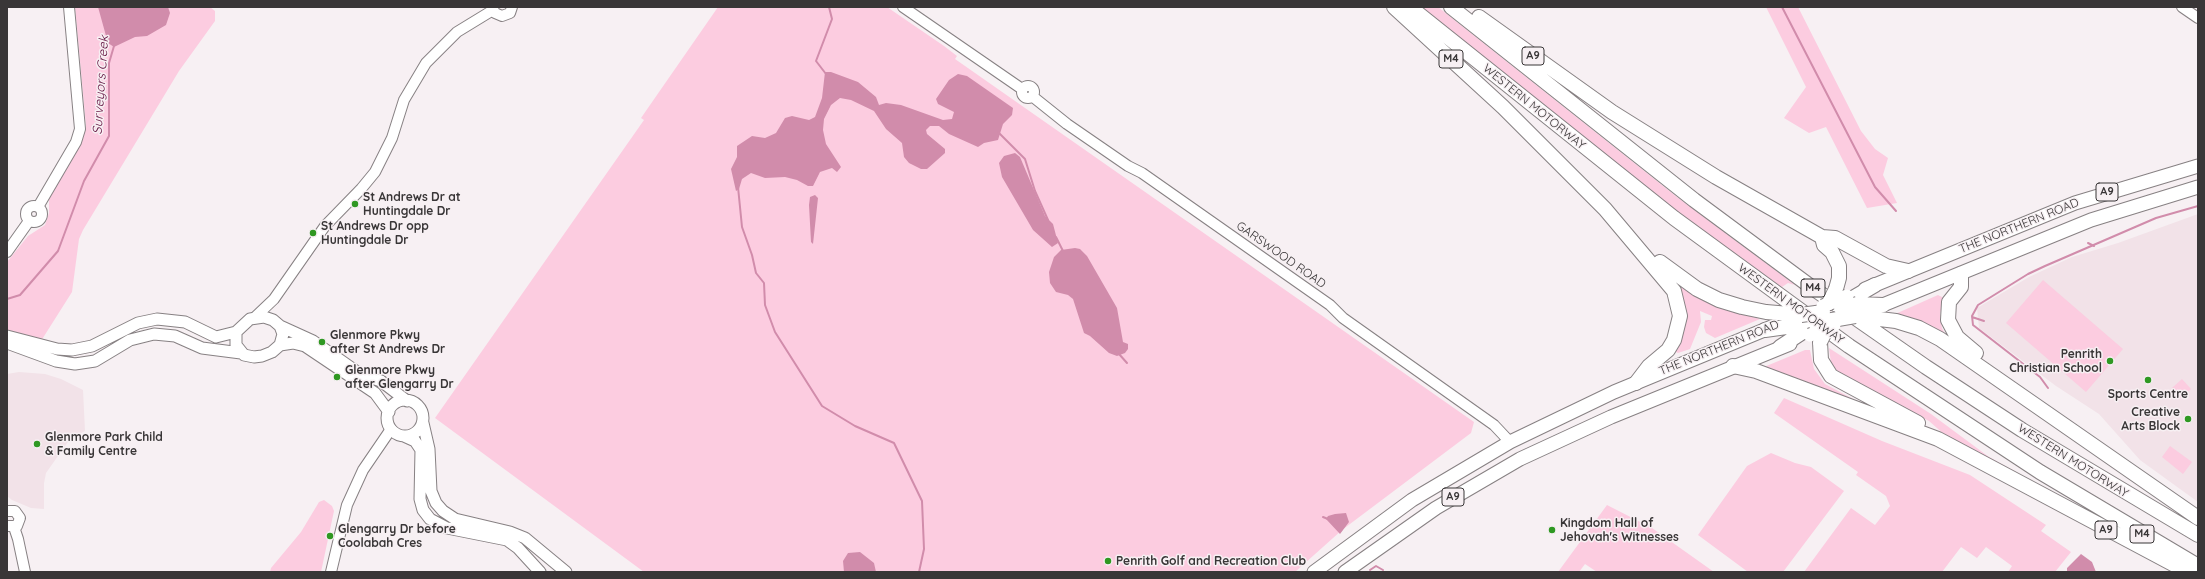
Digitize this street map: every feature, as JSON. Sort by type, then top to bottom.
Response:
[{"type":"highway","name":"M4","points":[[1394,7],[1517,121],[1631,238],[1638,241],[1667,268],[1697,289],[1742,308],[1831,315]]},
{"type":"highway","name":"WESTERN MOTORWAY","points":[[1410,7],[1674,218],[1849,346],[2040,472],[2198,566]]},
{"type":"highway","name":"WESTERN MOTORWAY","points":[[1452,7],[1682,190],[1814,289],[2022,430],[2198,535]]},
{"type":"highway","name":"A9","points":[[1465,7],[1635,127],[1716,177],[1822,237],[1835,238],[1891,268],[1908,271]]},
{"type":"highway","name":"THE NORTHERN ROAD","points":[[1875,285],[2075,203],[2198,166]]},
{"type":"highway","name":"THE NORTHERN ROAD","points":[[1831,315],[1961,274],[2091,220],[2198,187]]},
{"type":"highway","points":[[1822,237],[1824,245],[1832,252],[1839,266],[1840,278],[1820,360],[1831,376],[1926,427],[1938,439]]},
{"type":"highway","name":"M4","points":[[1631,238],[1633,245],[1667,280],[1674,291],[1680,316],[1674,340],[1668,350],[1649,366],[1636,383]]},
{"type":"highway","points":[[1961,274],[1961,287],[1951,297],[1947,311],[1950,328],[1959,340],[2198,510]]},
{"type":"highway","points":[[1780,347],[1875,285]]},
{"type":"highway","points":[[1765,330],[1831,315],[1907,324],[1940,339],[2198,518]]},
{"type":"highway","name":"THE NORTHERN ROAD","points":[[1314,572],[1412,500],[1510,442],[1571,411],[1765,330]]},
{"type":"highway","name":"THE NORTHERN ROAD","points":[[1345,572],[1436,508],[1520,459],[1611,417],[1780,347]]},
{"type":"highway","name":"A9","points":[[1733,366],[1756,371],[1938,439],[2188,572]]},
{"type":"main road","points":[[7,336],[58,350],[72,350],[92,346],[138,323],[157,318],[185,322],[216,338],[236,332],[243,324],[254,318],[266,318],[313,341],[353,369],[381,381],[420,409],[429,449],[431,491],[436,503],[443,511],[455,519],[510,532],[525,538],[566,572]]},
{"type":"main road","points":[[278,324],[283,334],[280,345]]},
{"type":"main road","points":[[236,332],[235,342],[241,353]]},
{"type":"main road","points":[[7,343],[56,361],[75,364],[95,361],[130,340],[154,334],[175,336],[206,348],[241,353],[250,357],[258,357],[272,352],[280,345],[293,343],[305,346],[375,393],[389,412]]},
{"type":"main road","points":[[407,401],[395,404],[389,412],[388,421],[391,429],[415,441],[421,450],[420,498],[423,510],[430,519],[446,528],[499,538],[510,542],[540,572]]},
{"type":"main road","points":[[404,436],[418,431],[423,423]]},
{"type":"street","points":[[7,252],[29,221],[34,223],[41,219],[42,211],[38,207],[76,142],[80,129],[69,7]]},
{"type":"street","points":[[254,318],[274,299],[321,230],[375,172],[392,138],[404,100],[426,63],[457,32],[493,9],[496,15],[505,16],[510,13],[512,7]]},
{"type":"street","name":"GARSWOOD ROAD","points":[[903,7],[1022,89],[1024,97],[1028,98],[1032,96],[1067,124],[1128,166],[1142,173],[1330,305],[1343,318],[1494,424],[1510,442]]},
{"type":"street","points":[[2182,7],[2198,18]]},
{"type":"street","points":[[274,299],[271,310],[278,324]]},
{"type":"street","points":[[331,572],[340,530],[349,500],[363,470],[391,429]]},
{"type":"street","points":[[7,511],[15,511],[20,516],[20,521],[10,527],[18,538],[25,572]]},
{"type":"shaded area","points":[[75,7],[210,7],[215,11],[215,21],[179,71],[83,230],[79,239],[72,292],[41,341],[7,333],[7,262],[28,236],[45,225],[49,213],[49,199],[83,138],[86,126]]},
{"type":"shaded area","points":[[98,7],[168,7],[170,13],[166,25],[147,36],[135,37],[114,47],[108,43]]},
{"type":"shaded area","points":[[718,7],[887,7],[944,46],[957,56],[955,59],[1474,422],[1471,433],[1342,530],[1295,572],[644,572],[435,418],[644,120],[641,118]]},
{"type":"shaded area","points":[[1417,7],[1438,7],[1677,197],[1795,285],[1788,283],[1782,287],[1747,268]]},
{"type":"shaded area","points":[[1766,7],[1798,7],[1861,131],[1875,149],[1888,158],[1883,175],[1897,203],[1867,208],[1826,127],[1809,133],[1784,118],[1806,87]]},
{"type":"shaded area","points":[[825,72],[831,72],[858,82],[876,97],[879,105],[886,103],[901,105],[943,120],[952,119],[954,112],[938,104],[936,99],[949,80],[958,74],[967,76],[1013,108],[1012,115],[1003,124],[998,140],[984,143],[978,147],[949,134],[939,126],[930,126],[926,130],[927,134],[945,149],[945,153],[927,169],[921,169],[909,163],[904,157],[902,143],[886,129],[874,111],[851,100],[840,98],[831,105],[824,119],[823,130],[826,144],[841,167],[837,172],[832,168],[820,172],[813,186],[808,186],[797,180],[785,177],[765,178],[751,173],[742,179],[739,189],[736,191],[731,169],[737,157],[737,146],[752,136],[765,138],[776,133],[785,118],[792,116],[809,120],[815,117],[822,98]]},
{"type":"shaded area","points":[[1015,153],[1020,157],[1045,216],[1053,224],[1058,243],[1052,247],[1033,230],[1002,177],[999,163],[1004,156]]},
{"type":"shaded area","points":[[815,195],[818,198],[813,244],[811,242],[809,205],[810,197]]},
{"type":"shaded area","name":"Penrith Christian School","points":[[2198,214],[2198,502],[2140,460],[2099,414],[2056,386],[1979,328],[1977,308],[2029,277],[2072,257],[2118,243]]},
{"type":"shaded area","points":[[1075,248],[1080,249],[1087,256],[1117,308],[1123,342],[1128,344],[1128,349],[1125,353],[1117,356],[1109,353],[1090,336],[1084,333],[1073,299],[1068,295],[1056,292],[1050,283],[1049,272],[1054,257],[1061,250]]},
{"type":"shaded area","points":[[2043,280],[2123,349],[2086,392],[2006,323]]},
{"type":"shaded area","points":[[1675,283],[1699,297],[1739,313],[1760,319],[1715,338],[1706,333],[1704,327],[1705,320],[1711,320],[1712,316],[1700,311],[1701,322],[1690,349],[1678,353],[1674,351]]},
{"type":"shaded area","points":[[1938,295],[1944,298],[1940,314],[1942,328],[1946,336],[1893,315]]},
{"type":"shaded area","points":[[1829,348],[1931,414],[1989,457],[2018,473],[2017,475],[1946,436],[1929,421],[1849,380],[1838,372],[1831,363]]},
{"type":"shaded area","points":[[1805,350],[1810,350],[1814,369],[1825,384],[1868,407],[1764,367]]},
{"type":"shaded area","name":"Glenmore Park Child & Family Centre","points":[[19,372],[45,374],[61,379],[83,390],[85,431],[70,439],[46,473],[44,483],[44,509],[31,508],[12,500],[7,496],[7,374]]},
{"type":"shaded area","points":[[2182,379],[2191,389],[2181,398],[2172,388]]},
{"type":"shaded area","points":[[1784,398],[1882,441],[1970,475],[2046,525],[2041,531],[2071,552],[2055,572],[2008,572],[2012,566],[1986,547],[1977,558],[1961,547],[1942,572],[1804,572],[1851,508],[1875,525],[1890,506],[1886,496],[1856,475],[1858,472],[1774,413]]},
{"type":"shaded area","points":[[2170,446],[2192,462],[2183,474],[2162,457]]},
{"type":"shaded area","points":[[1771,453],[1795,463],[1811,467],[1844,491],[1783,572],[1748,572],[1698,535],[1747,466]]},
{"type":"shaded area","points":[[324,500],[332,506],[334,511],[321,572],[270,572],[271,568],[301,532],[319,502]]},
{"type":"shaded area","points":[[1607,505],[1652,528],[1714,572],[1597,572],[1585,564],[1579,572],[1558,572]]},
{"type":"shaded area","points":[[1346,513],[1349,522],[1340,534],[1326,519],[1328,516]]},
{"type":"shaded area","points":[[860,552],[874,563],[876,572],[844,572],[843,561],[848,553]]},
{"type":"shaded area","points":[[2081,554],[2092,562],[2096,572],[2067,572],[2067,568]]},
{"type":"waterway","points":[[826,74],[816,61],[832,19],[829,7]]},
{"type":"waterway","points":[[1782,7],[1875,187],[1896,211]]},
{"type":"waterway","name":"Surveyors Creek","points":[[7,299],[20,295],[58,251],[84,181],[109,136],[109,63],[114,46]]},
{"type":"waterway","points":[[998,132],[1025,159],[1035,191],[1048,220]]},
{"type":"waterway","points":[[738,187],[742,227],[752,255],[756,273],[764,283],[765,305],[775,332],[822,406],[855,426],[894,443],[922,501],[924,549],[919,572]]},
{"type":"waterway","points":[[2048,388],[2040,377],[1973,325],[1972,316],[1978,305],[2028,274],[2045,266],[2156,218],[2198,206]]},
{"type":"waterway","points":[[1056,237],[1063,251]]},
{"type":"waterway","points":[[2088,243],[2094,246]]},
{"type":"waterway","points":[[1972,317],[1984,321]]},
{"type":"waterway","points":[[1119,354],[1127,363]]},
{"type":"waterway","points":[[1323,517],[1328,519]]},
{"type":"waterway","points":[[1370,570],[1376,566],[1383,570]]},
{"type":"place","name":"St Andrews Dr at Huntingdale Dr","points":[[355,204]]},
{"type":"place","name":"St Andrews Dr opp Huntingdale Dr","points":[[313,233]]},
{"type":"place","name":"Glenmore Pkwy after St Andrews Dr","points":[[322,342]]},
{"type":"place","name":"Penrith Christian School","points":[[2110,361]]},
{"type":"place","name":"Glenmore Pkwy after Glengarry Dr","points":[[337,377]]},
{"type":"place","name":"Sports Centre","points":[[2148,380]]},
{"type":"place","name":"Creative Arts Block","points":[[2188,419]]},
{"type":"place","name":"Glenmore Park Child & Family Centre","points":[[37,444]]},
{"type":"place","name":"Kingdom Hall of Jehovah's Witnesses","points":[[1552,530]]},
{"type":"place","name":"Glengarry Dr before Coolabah Cres","points":[[330,536]]},
{"type":"place","name":"Penrith Golf and Recreation Club","points":[[1108,561]]}]
